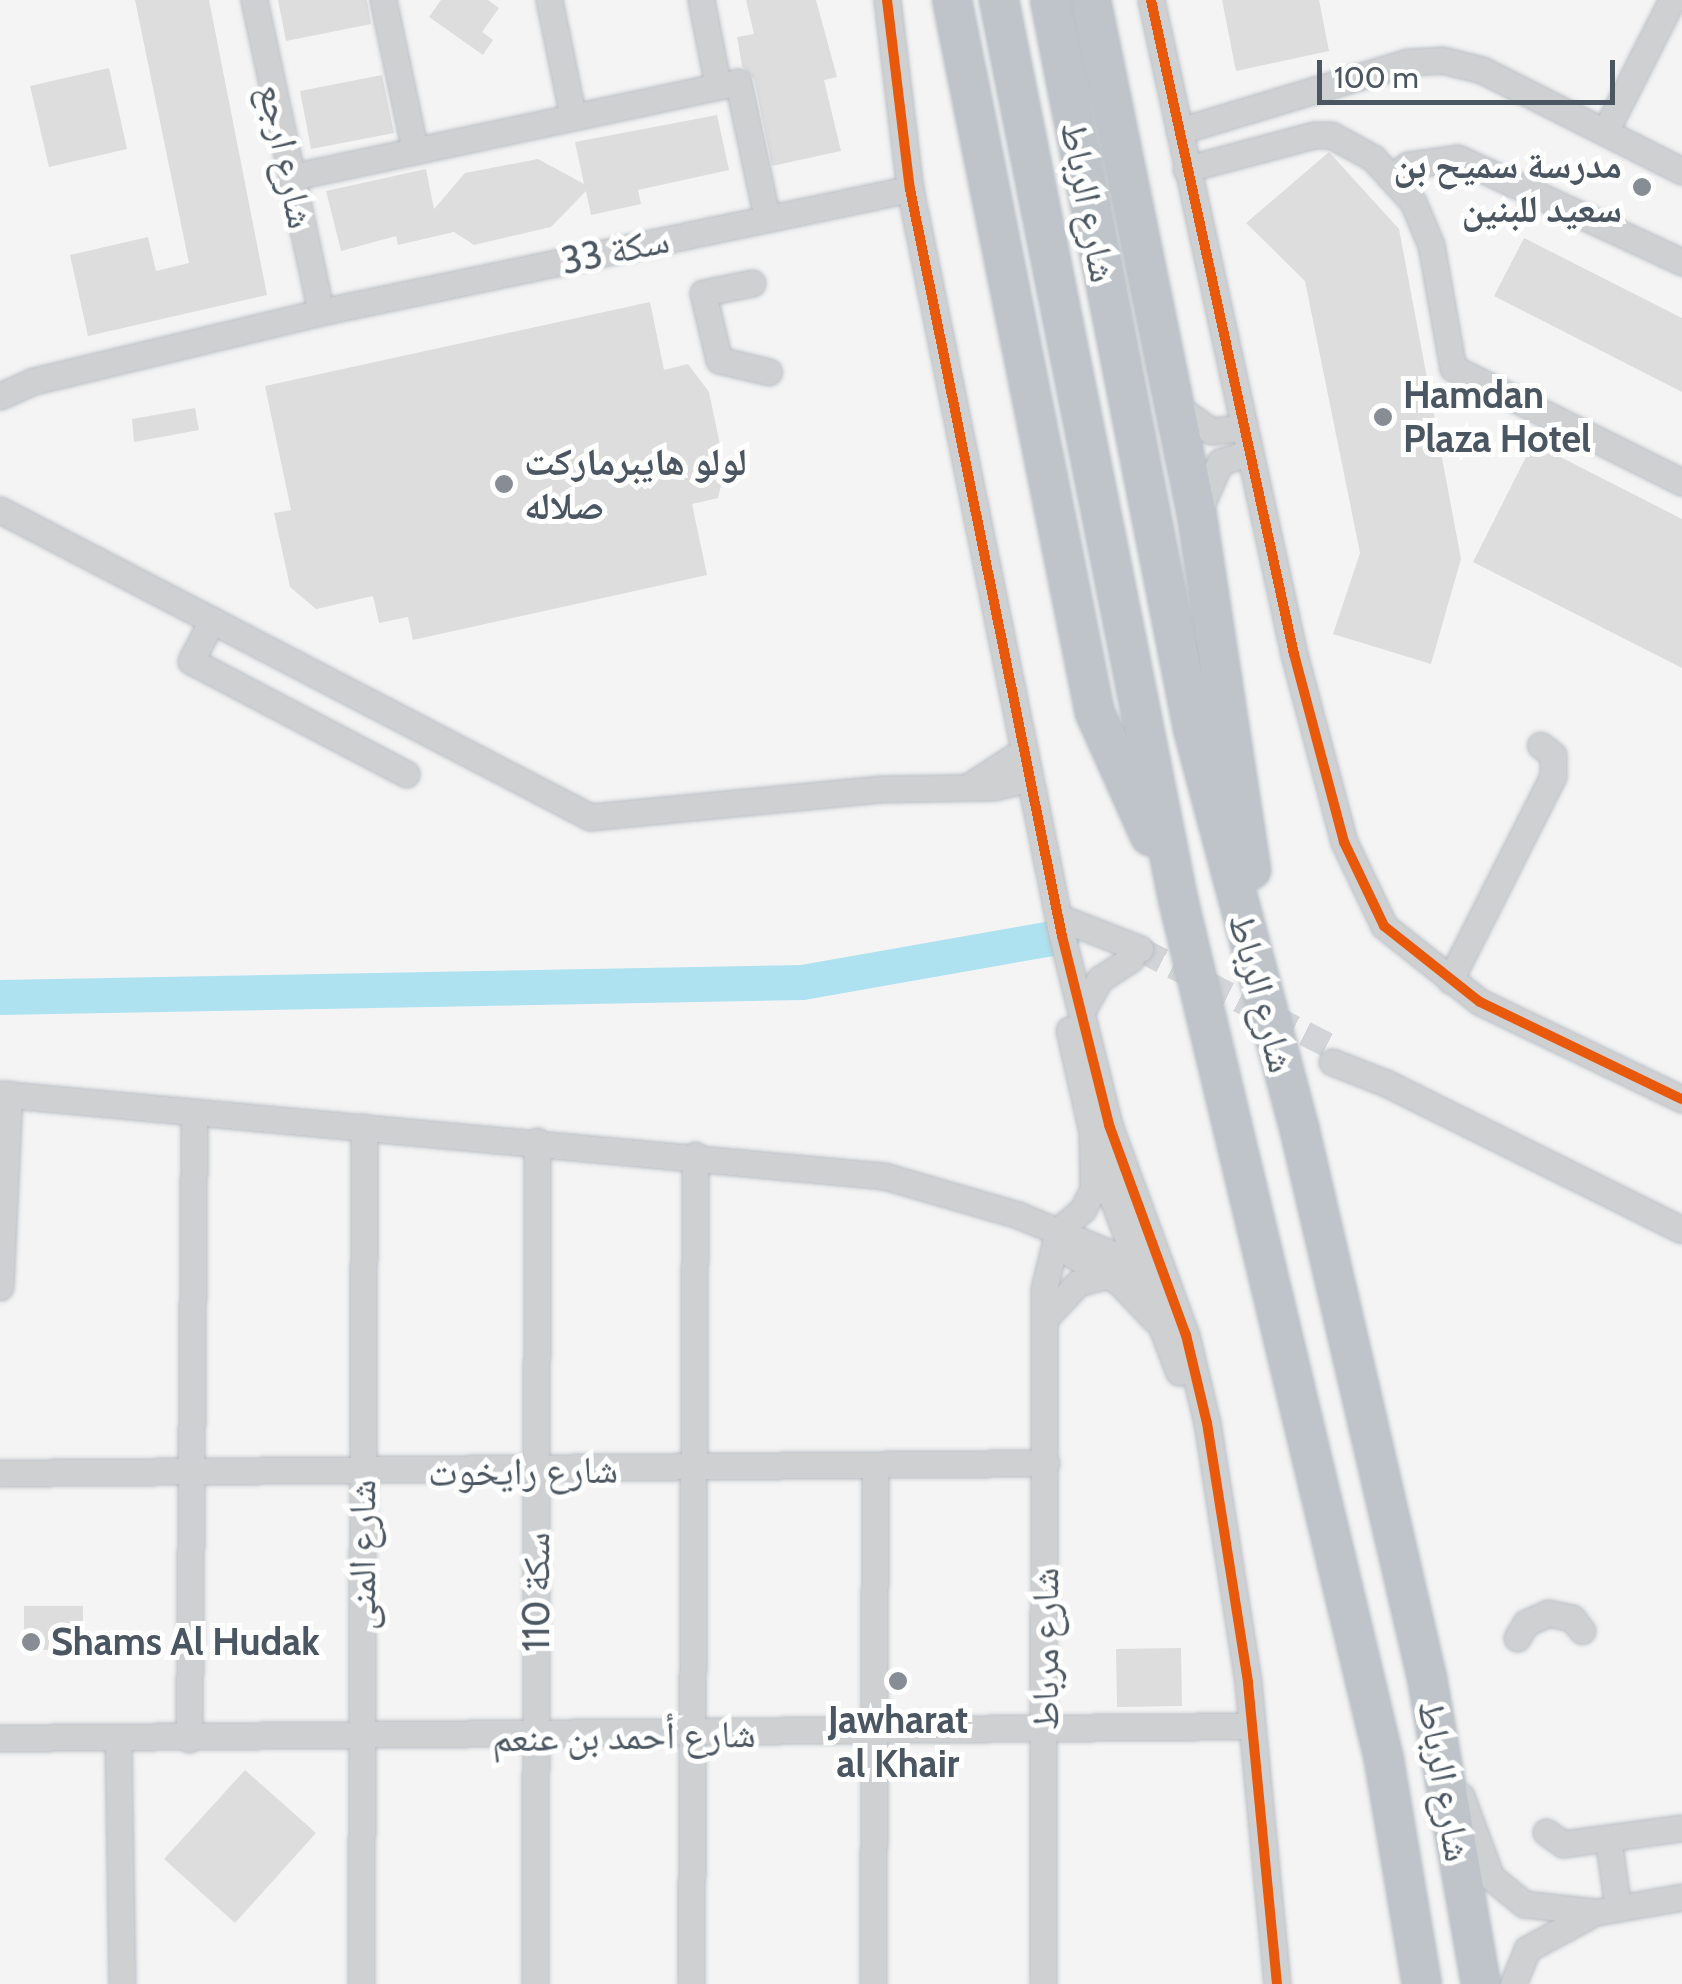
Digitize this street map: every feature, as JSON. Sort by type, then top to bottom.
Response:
[{"type":"highway","points":[[952,0],[1095,713],[1178,898]]},
{"type":"highway","name":"شارع الرباط","points":[[999,0],[1178,898],[1384,1760],[1422,1984]]},
{"type":"highway","name":"شارع الرباط","points":[[1050,0],[1193,728],[1300,1131],[1427,1678],[1480,1984]]},
{"type":"highway","points":[[1090,5],[1197,516],[1254,891],[1254,968]]},
{"type":"street","name":"شارع ارجع","points":[[254,0],[321,312]]},
{"type":"street","points":[[383,0],[414,150]]},
{"type":"street","points":[[549,0],[573,117]]},
{"type":"street","points":[[702,0],[718,86]]},
{"type":"street","points":[[887,0],[910,190],[1028,778],[1109,1126],[1168,1287],[1211,1442],[1248,1683],[1248,1718]]},
{"type":"street","points":[[1151,0],[1245,441],[1344,842],[1384,926],[1480,1002],[1682,1099]]},
{"type":"street","points":[[1605,132],[1672,0]]},
{"type":"street","points":[[1178,131],[1408,62],[1442,60],[1482,70],[1682,170]]},
{"type":"street","points":[[292,177],[738,82],[767,219]]},
{"type":"street","points":[[1186,169],[1331,134],[1373,158],[1413,202],[1431,245],[1453,368],[1682,482]]},
{"type":"street","points":[[1391,177],[1434,159],[1470,161],[1682,262]]},
{"type":"street","name":"سكة 33","points":[[0,396],[34,381],[321,312],[910,190]]},
{"type":"street","points":[[752,283],[704,293],[719,360],[769,372]]},
{"type":"street","points":[[1171,403],[1212,430],[1245,441]]},
{"type":"street","points":[[1197,516],[1220,462],[1245,441]]},
{"type":"street","points":[[0,510],[590,818],[1028,778]]},
{"type":"street","points":[[212,620],[191,661],[406,774]]},
{"type":"street","points":[[1450,980],[1553,776],[1552,755],[1540,745]]},
{"type":"street","points":[[970,786],[1023,751]]},
{"type":"street","points":[[1060,926],[1136,957],[1100,979],[1082,1011]]},
{"type":"street","points":[[1060,926],[1059,977],[1092,1136],[1170,1343],[1195,1436],[1248,1718],[1277,1984]]},
{"type":"street","points":[[1334,1056],[1682,1230]]},
{"type":"street","points":[[0,1287],[5,1094],[884,1176],[992,1209],[1055,1237],[1139,1266],[1168,1287]]},
{"type":"street","points":[[189,1739],[194,1114]]},
{"type":"street","name":"شارع المنى","points":[[360,1984],[364,1127]]},
{"type":"street","points":[[1055,1237],[1089,1200],[1092,1136]]},
{"type":"street","name":"سكة 110","points":[[535,1984],[537,1141]]},
{"type":"street","points":[[691,1984],[688,1469],[695,1156]]},
{"type":"street","points":[[1055,1237],[1106,1272],[1142,1304],[1170,1343]]},
{"type":"street","name":"شارع مرباط","points":[[1043,1984],[1048,1315],[1044,1289],[1055,1237]]},
{"type":"street","points":[[1139,1266],[1150,1242]]},
{"type":"street","points":[[1048,1315],[1066,1292],[1106,1272],[1139,1266]]},
{"type":"street","name":"شارع رايخوت","points":[[0,1472],[363,1474],[1046,1463]]},
{"type":"street","points":[[873,1984],[874,1468]]},
{"type":"street","points":[[1518,1638],[1526,1622],[1548,1612],[1572,1618],[1582,1631]]},
{"type":"street","points":[[1427,1678],[1472,1829],[1499,1888],[1538,1909],[1608,1910],[1682,1897]]},
{"type":"street","name":"شارع أحمد بن عنعم","points":[[0,1738],[874,1734],[1044,1730],[1248,1718]]},
{"type":"street","points":[[118,1738],[122,1984]]},
{"type":"street","points":[[1546,1832],[1559,1844],[1682,1828]]},
{"type":"street","points":[[1608,1838],[1608,1910]]},
{"type":"street","points":[[1513,1984],[1527,1948],[1608,1910]]},
{"type":"building","points":[[135,0],[209,0],[267,295],[88,336],[70,255],[148,237],[156,271],[189,263]]},
{"type":"building","points":[[278,0],[367,0],[371,24],[286,41]]},
{"type":"building","points":[[441,0],[488,0],[499,8],[482,32],[493,40],[483,55],[429,17]]},
{"type":"building","points":[[746,0],[816,0],[837,77],[824,80],[841,151],[772,166],[754,79],[742,66],[737,37],[754,34]]},
{"type":"building","points":[[1222,0],[1319,0],[1329,51],[1236,71]]},
{"type":"building","points":[[109,68],[127,149],[49,167],[30,86]]},
{"type":"building","points":[[382,75],[394,133],[311,149],[300,91]]},
{"type":"building","points":[[717,115],[729,170],[638,190],[641,204],[591,215],[586,191],[551,227],[474,245],[454,232],[398,245],[396,236],[341,251],[326,191],[426,169],[434,209],[465,173],[538,159],[584,184],[575,142]]},
{"type":"building","name":"Hamdan Plaza Hotel","points":[[1329,152],[1399,229],[1461,559],[1431,664],[1333,634],[1360,553],[1305,281],[1246,223]]},
{"type":"building","points":[[1524,238],[1682,318],[1682,392],[1494,296]]},
{"type":"building","name":"لولو هايبرماركت صلاله","points":[[650,302],[664,370],[688,364],[709,392],[725,469],[718,498],[692,504],[707,575],[413,640],[408,617],[379,623],[373,596],[316,609],[290,587],[274,513],[291,510],[265,386]]},
{"type":"building","points":[[195,408],[199,430],[134,442],[132,419]]},
{"type":"building","points":[[1533,443],[1682,519],[1682,668],[1473,562]]},
{"type":"building","points":[[24,1606],[83,1606],[83,1650],[24,1650]]},
{"type":"building","points":[[1181,1648],[1182,1706],[1117,1707],[1116,1649]]},
{"type":"building","points":[[245,1770],[316,1833],[235,1923],[164,1859]]},
{"type":"waterway","points":[[0,997],[802,982],[1062,936]]},
{"type":"tunnel","points":[[1140,949],[1336,1049]]},
{"type":"cycle path","points":[[887,0],[910,189],[1062,936],[1109,1125],[1186,1335],[1207,1423],[1248,1683],[1277,1984]]},
{"type":"cycle path","points":[[1151,0],[1294,654],[1344,842],[1384,926],[1480,1002],[1682,1099]]},
{"type":"place","name":"مدرسة سميح بن سعيد للبنين","points":[[1642,187]]},
{"type":"place","name":"Hamdan Plaza Hotel","points":[[1383,417]]},
{"type":"place","name":"لولو هايبرماركت صلاله","points":[[504,484]]},
{"type":"place","name":"Shams Al Hudak","points":[[31,1642]]},
{"type":"place","name":"Jawharat al Khair","points":[[898,1681]]}]
